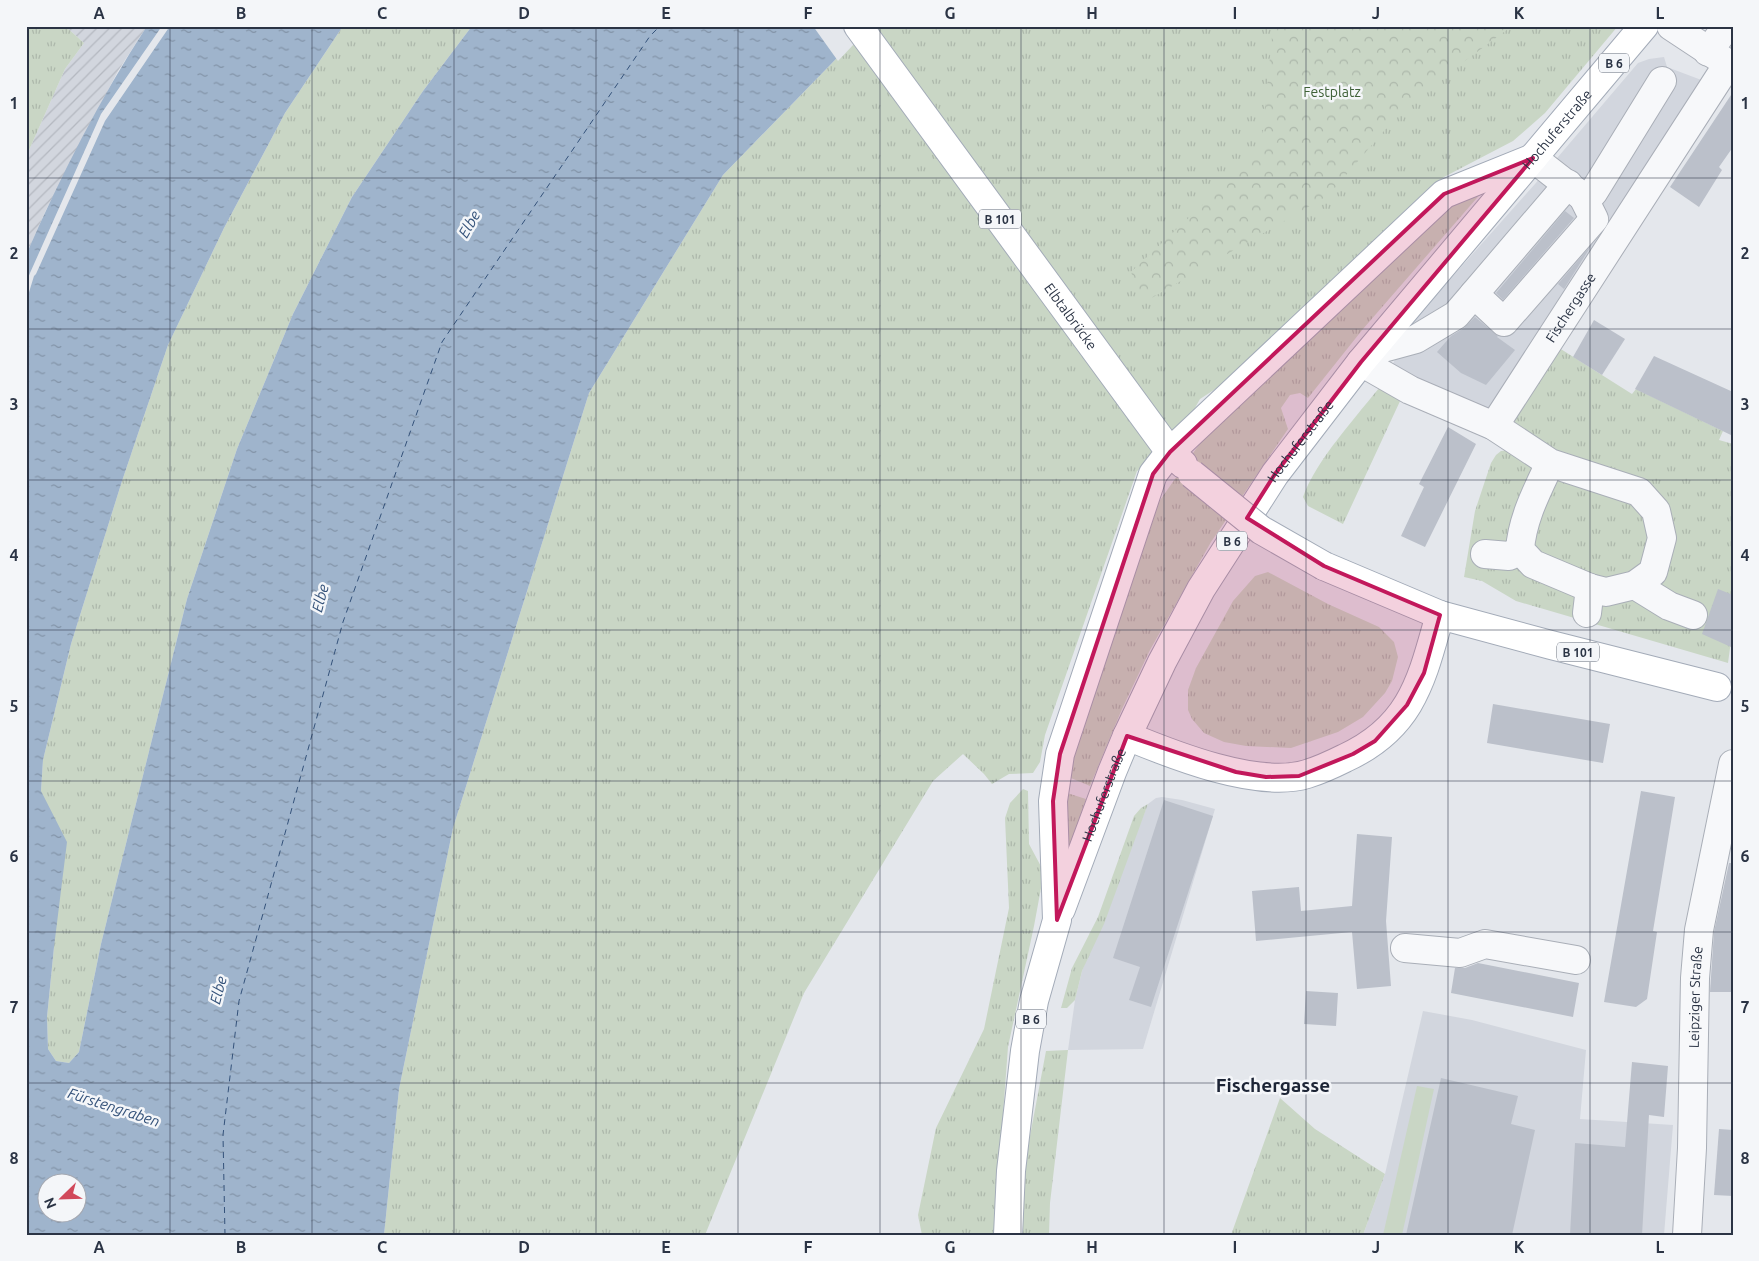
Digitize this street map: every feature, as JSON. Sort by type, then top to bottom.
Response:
[{"type":"main road","name":"Elbtalbrücke","points":[[858,26],[1170,452],[1192,474],[1261,530],[1324,566],[1440,615]]},
{"type":"main road","name":"Hochuferstraße","points":[[1057,920],[1127,736],[1162,662],[1206,581],[1275,474],[1366,357],[1644,26]]},
{"type":"main road","points":[[1057,920],[1053,801],[1060,754],[1153,474],[1170,452],[1444,194],[1533,158]]},
{"type":"main road","points":[[1127,736],[1170,754],[1236,772],[1266,777],[1306,774],[1353,754],[1388,731],[1408,705],[1424,673],[1440,615]]},
{"type":"main road","name":"B 101","points":[[1440,615],[1717,687]]},
{"type":"main road","name":"B 6","points":[[1008,1235],[1011,1172],[1025,1051],[1034,1001],[1057,920]]},
{"type":"street","points":[[1671,26],[1723,61]]},
{"type":"street","name":"Fischergasse","points":[[1494,426],[1723,61],[1727,26]]},
{"type":"street","points":[[1575,190],[1593,193],[1662,81]]},
{"type":"street","points":[[1474,294],[1504,322],[1594,219],[1575,190],[1533,158]]},
{"type":"street","points":[[1366,357],[1416,339],[1456,315],[1575,190]]},
{"type":"street","points":[[1366,357],[1410,390],[1494,426],[1550,463],[1639,492],[1656,511],[1662,538],[1653,572],[1635,585],[1606,592],[1589,600],[1533,564],[1520,550],[1521,539],[1530,508],[1550,463]]},
{"type":"street","points":[[1485,554],[1509,556],[1520,550]]},
{"type":"street","points":[[1635,585],[1669,606],[1693,616]]},
{"type":"street","name":"Leipziger Straße","points":[[1687,1235],[1692,1148],[1695,978],[1699,930],[1733,764]]},
{"type":"street","points":[[1405,948],[1460,953],[1485,944],[1576,960]]},
{"type":"highlighted area","points":[[1533,158],[1361,362],[1275,474],[1247,518],[1324,566],[1440,615],[1424,673],[1407,705],[1375,741],[1353,754],[1299,776],[1266,777],[1236,772],[1127,736],[1057,920],[1053,801],[1060,754],[1153,474],[1170,452],[1444,194]]},
{"type":"shaded area","points":[[65,26],[147,26],[118,71],[46,210],[26,255],[26,157],[65,69],[84,43]]},
{"type":"shaded area","points":[[1664,57],[1667,67],[1704,81],[1488,417],[1392,366],[1412,322],[1535,184],[1638,63]]},
{"type":"shaded area","points":[[1162,797],[1215,809],[1143,1049],[1068,1050],[1075,1000],[1082,971],[1148,804],[1156,798]]},
{"type":"shaded area","points":[[1423,1011],[1472,1020],[1586,1050],[1580,1119],[1673,1125],[1664,1235],[1363,1235],[1385,1174]]},
{"type":"green space","points":[[26,26],[65,26],[84,43],[65,69],[26,157]]},
{"type":"green space","points":[[343,26],[472,26],[423,91],[352,197],[293,314],[237,449],[187,599],[101,944],[79,1052],[69,1063],[56,1061],[48,1049],[47,1017],[54,947],[41,791],[43,760],[71,644],[122,481],[168,345],[224,228],[285,113]]},
{"type":"green space","points":[[868,26],[1618,26],[1545,113],[1513,141],[1432,185],[1220,386],[1200,399],[1170,452],[1137,471],[1045,735],[1040,762],[1033,773],[1009,774],[992,784],[963,754],[933,781],[804,993],[705,1235],[384,1235],[399,1089],[453,828],[589,393],[723,175]]},
{"type":"green space","name":"Festplatz","points":[[1273,26],[1512,26],[1407,104],[1329,195],[1143,303],[1131,272],[1261,150]]},
{"type":"green space","points":[[1483,191],[1363,329],[1308,398],[1300,393],[1290,395],[1281,408],[1288,429],[1211,542],[1150,650],[1122,709],[1090,786],[1066,776],[1156,506],[1205,436],[1464,195]]},
{"type":"green space","points":[[1556,346],[1632,394],[1636,389],[1723,431],[1719,440],[1733,444],[1733,626],[1728,663],[1516,601],[1482,581],[1464,577],[1475,511],[1491,463],[1501,451],[1512,450],[1516,429],[1513,420]]},
{"type":"green space","points":[[1383,383],[1401,399],[1343,524],[1308,506],[1303,497],[1317,468],[1327,453]]},
{"type":"green space","points":[[1268,572],[1328,604],[1379,627],[1394,642],[1398,657],[1392,681],[1385,693],[1363,717],[1338,732],[1291,748],[1246,746],[1224,742],[1204,733],[1192,719],[1188,710],[1188,690],[1196,668],[1233,601],[1255,576]]},
{"type":"green space","points":[[1023,789],[1028,791],[1029,844],[1044,872],[1008,1047],[994,1235],[922,1235],[918,1215],[936,1128],[984,1029],[1009,908],[1005,818],[1010,803]]},
{"type":"green space","points":[[1064,792],[1086,799],[1068,854]]},
{"type":"green space","points":[[1148,804],[1104,924],[1082,971],[1075,1000],[1067,1008],[1061,1008],[1072,968],[1098,917],[1134,816],[1141,808]]},
{"type":"green space","points":[[1068,1050],[1050,1203],[1049,1235],[1019,1235],[1020,1189],[1046,1051]]},
{"type":"green space","points":[[1417,1086],[1434,1089],[1402,1235],[1383,1235]]},
{"type":"green space","points":[[1280,1098],[1315,1129],[1385,1174],[1363,1235],[1231,1235]]},
{"type":"water","points":[[147,26],[343,26],[285,113],[224,228],[168,345],[122,481],[71,644],[43,760],[41,791],[67,842],[47,1017],[48,1049],[56,1061],[69,1063],[79,1052],[101,944],[187,599],[237,449],[293,314],[352,197],[423,91],[472,26],[868,26],[723,175],[589,393],[453,828],[399,1089],[384,1235],[26,1235],[26,255],[82,138]]},
{"type":"pier","points":[[162,26],[170,26],[105,121],[34,276],[26,302],[26,283],[101,114]]},
{"type":"pier","points":[[813,26],[871,26],[838,61]]},
{"type":"building","points":[[1733,92],[1733,147],[1719,167],[1722,170],[1699,207],[1670,187]]},
{"type":"building","points":[[1565,211],[1574,218],[1503,300],[1496,293]]},
{"type":"building","points":[[1593,243],[1564,289],[1558,284]]},
{"type":"building","points":[[1475,317],[1515,350],[1486,385],[1461,373],[1437,352],[1451,336],[1464,328]]},
{"type":"building","points":[[1594,320],[1625,339],[1602,375],[1573,357]]},
{"type":"building","points":[[1654,356],[1733,392],[1733,436],[1635,389]]},
{"type":"building","points":[[1448,427],[1476,444],[1425,547],[1401,536],[1424,487],[1419,484]]},
{"type":"building","points":[[1718,589],[1733,595],[1731,647],[1702,634]]},
{"type":"building","points":[[1493,704],[1610,724],[1603,763],[1487,743]]},
{"type":"building","points":[[1641,791],[1675,797],[1653,931],[1657,932],[1647,999],[1636,1007],[1604,1002]]},
{"type":"building","points":[[1164,800],[1213,816],[1151,1007],[1129,1000],[1140,967],[1113,958]]},
{"type":"building","points":[[1357,834],[1392,837],[1386,921],[1391,986],[1357,989],[1352,932],[1256,941],[1252,891],[1299,887],[1301,911],[1352,906]]},
{"type":"building","points":[[1729,863],[1733,863],[1733,992],[1710,992],[1714,932]]},
{"type":"building","points":[[1478,963],[1579,983],[1573,1017],[1451,993],[1455,968],[1465,968]]},
{"type":"building","points":[[1306,991],[1338,993],[1336,1026],[1304,1024]]},
{"type":"building","points":[[1632,1062],[1668,1066],[1664,1117],[1649,1115],[1642,1235],[1570,1235],[1575,1143],[1625,1147]]},
{"type":"building","points":[[1441,1078],[1518,1096],[1511,1124],[1535,1130],[1512,1235],[1406,1235]]},
{"type":"building","points":[[1719,1129],[1733,1130],[1733,1196],[1714,1195]]},
{"type":"ferry route","points":[[225,1235],[223,1135],[239,1001],[343,622],[442,342],[650,36],[660,26]]},
{"type":"district","name":"Fischergasse","points":[[1273,1085]]},
{"type":"water label","name":"Elbe","points":[[469,224]]},
{"type":"water label","name":"Elbe","points":[[320,598]]},
{"type":"water label","name":"Elbe","points":[[218,990]]},
{"type":"water label","name":"Fürstengraben","points":[[114,1107]]}]
